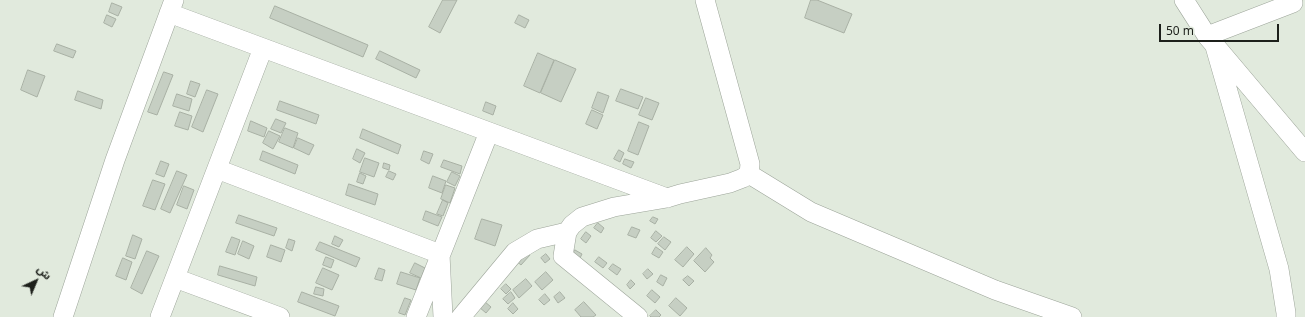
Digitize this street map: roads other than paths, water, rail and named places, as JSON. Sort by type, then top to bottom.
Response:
[{"type":"street","points":[[705,0],[750,164],[749,174]]},
{"type":"street","points":[[1184,0],[1211,39],[1305,152]]},
{"type":"street","points":[[1211,39],[1293,3],[1292,0]]},
{"type":"street","points":[[63,317],[115,160],[172,7],[263,48],[667,198]]},
{"type":"street","points":[[1211,39],[1279,269],[1286,317]]},
{"type":"street","points":[[160,317],[263,48]]},
{"type":"street","points":[[416,317],[489,132]]},
{"type":"street","points":[[217,169],[440,254]]},
{"type":"street","points":[[638,317],[563,256],[567,232],[572,225],[582,217],[614,207],[667,198],[730,183],[749,174]]},
{"type":"street","points":[[749,174],[812,212],[995,290],[1072,317]]},
{"type":"street","points":[[461,317],[515,252],[537,239],[567,232]]},
{"type":"street","points":[[440,254],[443,317]]},
{"type":"street","points":[[175,278],[280,317]]}]
